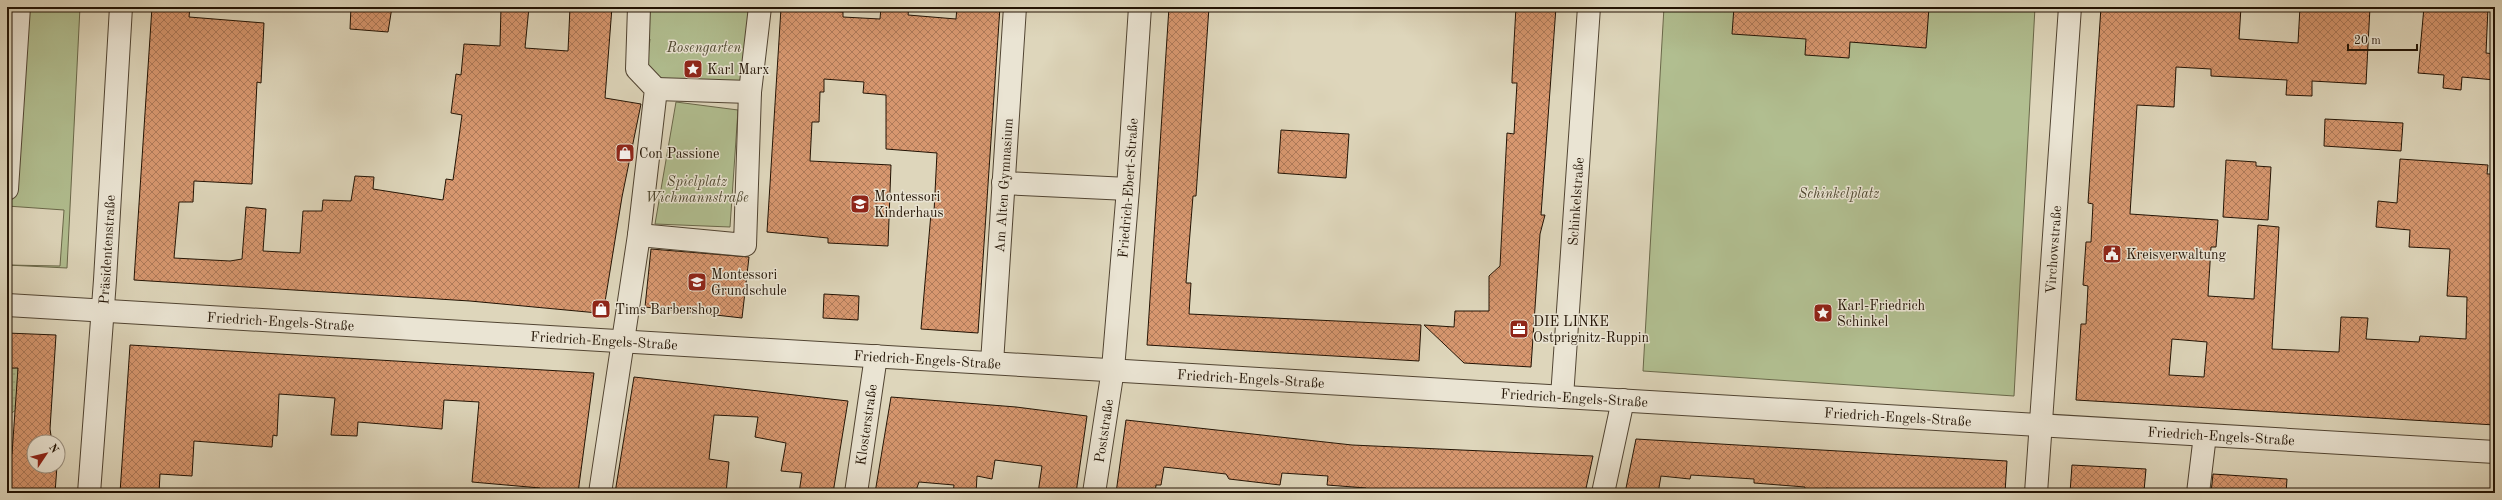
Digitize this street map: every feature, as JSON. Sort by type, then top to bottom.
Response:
[{"type":"street","points":[[7,190],[19,7]]},
{"type":"street","name":"Präsidentenstraße","points":[[89,493],[103,311],[121,7]]},
{"type":"street","points":[[639,7],[636,70],[656,89],[750,92]]},
{"type":"street","points":[[639,235],[745,245],[750,92],[760,7]]},
{"type":"street","name":"Am Alten Gymnasium","points":[[992,363],[1015,7]]},
{"type":"street","name":"Friedrich-Ebert-Straße","points":[[1113,369],[1128,189],[1140,7]]},
{"type":"street","name":"Schinkelstraße","points":[[1562,397],[1589,7]]},
{"type":"street","name":"Virchowstraße","points":[[2036,493],[2070,7]]},
{"type":"street","points":[[600,493],[639,235],[656,89]]},
{"type":"street","points":[[1003,183],[1128,189]]},
{"type":"street","name":"Friedrich-Engels-Straße","points":[[7,305],[1113,369],[2495,452]]},
{"type":"street","name":"Klosterstraße","points":[[856,493],[876,356]]},
{"type":"street","name":"Poststraße","points":[[1094,493],[1113,369]]},
{"type":"street","points":[[1604,493],[1623,400]]},
{"type":"street","points":[[2198,493],[2205,435]]},
{"type":"green space","points":[[7,7],[80,7],[67,268],[7,265],[60,266],[64,210],[7,206]]},
{"type":"green space","name":"Rosengarten","points":[[645,7],[751,7],[744,88],[664,86],[647,65],[650,39],[643,38]]},
{"type":"green space","name":"Schinkelplatz","points":[[1664,7],[2035,7],[2014,396],[1643,371]]},
{"type":"green space","name":"Spielplatz Wichmannstraße","points":[[676,102],[738,110],[730,227],[655,224]]},
{"type":"green space","points":[[7,368],[18,368],[16,410],[7,416]]},
{"type":"building","points":[[152,7],[190,7],[189,17],[264,23],[261,83],[257,82],[252,184],[194,181],[193,202],[179,202],[174,258],[230,261],[242,259],[246,207],[266,209],[263,251],[300,253],[303,211],[322,211],[323,200],[351,201],[355,176],[374,177],[373,189],[443,200],[446,179],[453,180],[462,115],[451,113],[456,74],[461,75],[464,44],[500,46],[501,7],[529,7],[525,48],[568,51],[570,7],[612,7],[605,98],[641,104],[622,197],[604,308],[598,313],[470,301],[134,280]]},
{"type":"building","points":[[351,7],[392,7],[388,32],[350,29]]},
{"type":"building","points":[[881,7],[909,7],[908,15],[956,19],[957,7],[1000,7],[978,333],[921,329],[931,213],[934,212],[937,153],[886,149],[886,95],[863,93],[864,82],[824,79],[824,92],[820,92],[819,122],[812,122],[810,161],[891,165],[888,246],[828,243],[828,238],[767,232],[781,8],[843,12],[843,17],[880,19]]},
{"type":"building","points":[[1169,7],[1209,7],[1196,196],[1193,196],[1186,283],[1191,283],[1189,314],[1421,325],[1419,361],[1147,345]]},
{"type":"building","points":[[1516,7],[1556,7],[1541,215],[1545,215],[1540,234],[1531,367],[1464,363],[1424,325],[1454,327],[1455,311],[1489,311],[1489,276],[1500,266],[1507,133],[1514,134],[1517,83],[1512,83],[1512,79]]},
{"type":"building","points":[[1734,7],[1929,7],[1926,48],[1850,42],[1849,58],[1805,55],[1806,39],[1732,34]]},
{"type":"building","points":[[2101,7],[2196,10],[2196,7],[2241,7],[2239,39],[2298,43],[2300,7],[2370,7],[2366,84],[2312,81],[2312,96],[2286,95],[2287,80],[2211,76],[2211,69],[2176,67],[2174,107],[2137,105],[2130,214],[2218,220],[2216,247],[2211,247],[2208,296],[2254,299],[2258,225],[2279,227],[2272,349],[2339,352],[2341,317],[2368,318],[2366,339],[2419,342],[2420,336],[2466,339],[2467,297],[2447,296],[2450,249],[2409,247],[2410,230],[2376,227],[2378,201],[2397,203],[2400,159],[2488,165],[2487,174],[2495,174],[2495,425],[2076,400],[2081,324],[2086,324],[2088,286],[2083,285],[2086,242],[2091,242],[2093,204],[2088,203]],"holes":[[[2172,339],[2207,342],[2204,377],[2169,375]]]},
{"type":"building","points":[[2424,7],[2488,7],[2486,53],[2495,54],[2495,80],[2462,77],[2461,90],[2443,88],[2444,75],[2418,73]]},
{"type":"building","points":[[2325,119],[2403,123],[2401,151],[2324,146]]},
{"type":"building","points":[[1281,130],[1349,134],[1346,178],[1278,173]]},
{"type":"building","points":[[2226,160],[2256,162],[2256,166],[2271,167],[2268,220],[2223,217]]},
{"type":"building","name":"Montessori Grundschule","points":[[651,249],[749,257],[742,318],[645,307]]},
{"type":"building","points":[[824,294],[859,296],[858,320],[823,318]]},
{"type":"building","points":[[7,333],[56,335],[51,434],[26,434],[26,474],[56,474],[55,493],[7,493],[7,453],[12,454],[18,368],[7,368]]},
{"type":"building","points":[[130,345],[594,373],[578,493],[539,493],[540,488],[472,482],[479,402],[444,400],[442,429],[358,422],[357,436],[331,435],[335,398],[279,394],[277,436],[273,435],[272,447],[194,441],[192,476],[160,474],[159,493],[120,493]]},
{"type":"building","points":[[634,377],[848,401],[833,493],[799,493],[802,473],[781,471],[786,443],[755,437],[758,417],[714,415],[709,459],[729,462],[726,493],[615,493]]},
{"type":"building","points":[[891,397],[1016,407],[1087,416],[1076,493],[1038,493],[1042,466],[995,460],[992,479],[977,476],[976,493],[953,493],[954,485],[919,482],[915,493],[875,493]]},
{"type":"building","points":[[1126,420],[1352,445],[1593,456],[1585,493],[1366,493],[1366,488],[1327,485],[1328,476],[1282,473],[1280,485],[1229,479],[1226,474],[1164,467],[1161,485],[1156,485],[1155,493],[1116,493]]},
{"type":"building","points":[[1636,439],[2007,461],[2005,493],[1880,493],[1826,488],[1826,493],[1804,493],[1805,487],[1754,483],[1754,479],[1691,475],[1690,479],[1661,476],[1658,493],[1625,493]]},
{"type":"building","points":[[2072,465],[2146,469],[2144,491],[2110,489],[2110,493],[2070,493]]},
{"type":"building","points":[[2213,474],[2287,479],[2286,493],[2211,493]]},
{"type":"place","name":"Karl Marx","points":[[693,69]]},
{"type":"place","name":"Con Passione","points":[[625,153]]},
{"type":"place","name":"Montessori Kinderhaus","points":[[860,204]]},
{"type":"place","name":"Kreisverwaltung","points":[[2112,254]]},
{"type":"place","name":"Montessori Grundschule","points":[[697,282]]},
{"type":"place","name":"Tims Barbershop","points":[[601,309]]},
{"type":"place","name":"Karl-Friedrich Schinkel","points":[[1823,313]]},
{"type":"place","name":"DIE LINKE Ostprignitz-Ruppin","points":[[1519,329]]}]
